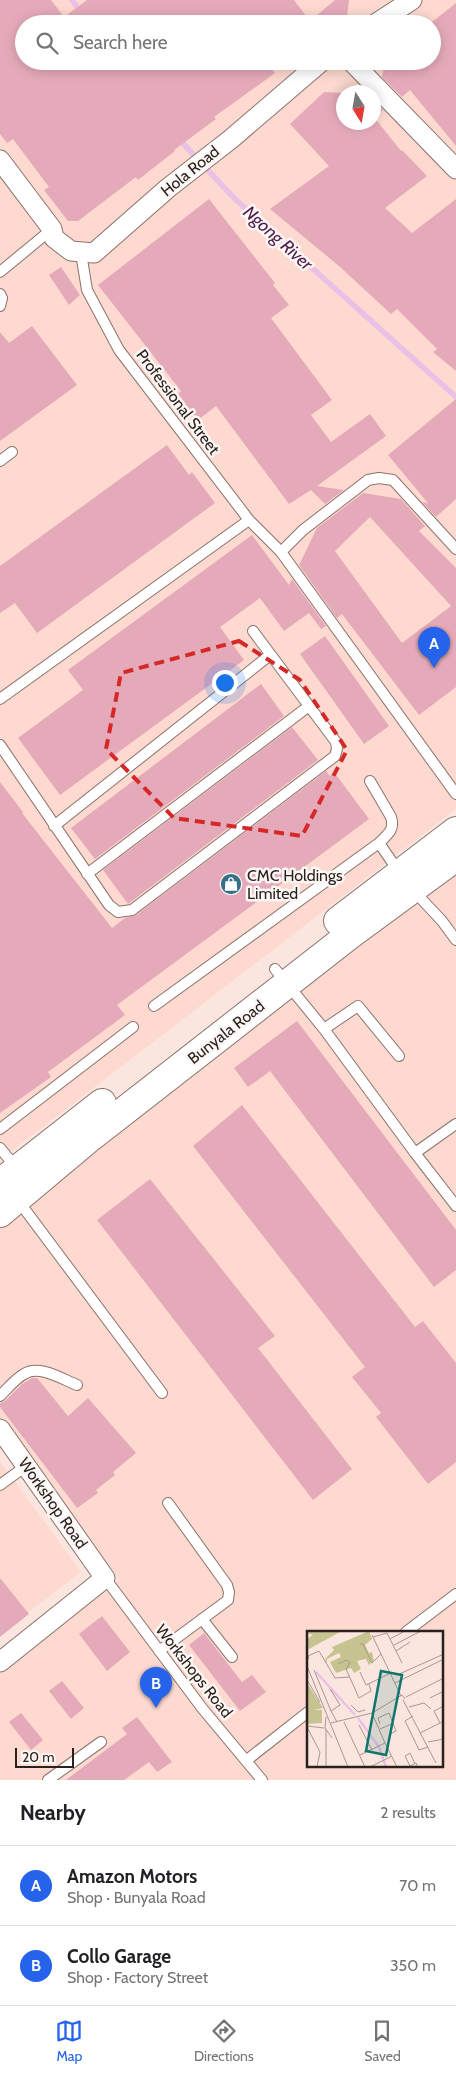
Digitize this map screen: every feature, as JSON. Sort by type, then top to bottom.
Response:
[{"type":"main road","name":"Bunyala Road","points":[[9,1191],[87,1140],[281,977],[406,881],[456,831]]},
{"type":"main road","name":"Bunyala Road","points":[[406,881],[456,857]]},
{"type":"street","points":[[389,15],[412,0]]},
{"type":"street","name":"Hola Road","points":[[81,252],[94,253],[168,188],[189,173],[311,70]]},
{"type":"street","points":[[360,70],[456,169]]},
{"type":"street","points":[[0,160],[53,234],[71,251],[81,252]]},
{"type":"street","name":"Workshop Road","points":[[0,1429],[105,1578]]},
{"type":"street","points":[[0,1662],[105,1578]]},
{"type":"lane","points":[[0,272],[53,234]]},
{"type":"lane","name":"Professional Street","points":[[81,252],[87,290],[119,350],[250,520],[281,552],[456,794]]},
{"type":"lane","points":[[0,294],[2,298],[0,306]]},
{"type":"lane","points":[[0,461],[12,452]]},
{"type":"lane","points":[[281,552],[303,530],[368,480],[379,478],[393,480],[456,549]]},
{"type":"lane","points":[[0,698],[250,520]]},
{"type":"lane","points":[[0,745],[109,905],[118,912],[132,910],[335,756],[336,742],[253,631]]},
{"type":"lane","points":[[54,826],[270,655]]},
{"type":"lane","points":[[87,874],[308,706]]},
{"type":"lane","points":[[154,1006],[379,843],[392,830],[393,824],[370,781]]},
{"type":"lane","points":[[379,843],[406,881],[442,921],[456,940]]},
{"type":"lane","points":[[281,977],[324,1029],[456,1206]]},
{"type":"lane","points":[[324,1029],[358,1006],[400,1056]]},
{"type":"lane","points":[[0,1129],[133,1028]]},
{"type":"lane","points":[[415,1153],[456,1124]]},
{"type":"lane","points":[[0,1148],[9,1191],[162,1393]]},
{"type":"lane","points":[[0,1396],[24,1374],[33,1370],[41,1370],[77,1385]]},
{"type":"lane","points":[[0,1485],[26,1466]]},
{"type":"lane","points":[[159,1651],[228,1600],[229,1592],[227,1585],[168,1504]]},
{"type":"lane","name":"Workshops Road","points":[[105,1578],[202,1708],[248,1760],[262,1780]]},
{"type":"lane","points":[[407,1631],[456,1594]]},
{"type":"lane","points":[[202,1619],[232,1657]]},
{"type":"lane","points":[[248,1760],[307,1713]]},
{"type":"lane","points":[[48,1780],[100,1742]]},
{"type":"highlighted area","points":[[239,641],[300,680],[347,750],[302,836],[174,818],[106,749],[121,673]]},
{"type":"shaded area","points":[[0,0],[456,0],[456,809],[0,1160]]},
{"type":"shaded area","points":[[456,854],[456,1780],[0,1780],[0,1672],[120,1579],[0,1423],[0,1198]]},
{"type":"shaded area","points":[[0,1461],[81,1572],[0,1634]]},
{"type":"building","points":[[0,0],[51,0],[62,15],[15,15],[15,70],[272,70],[275,73],[214,117],[216,119],[138,180],[136,177],[78,221],[68,221],[44,190],[49,187],[13,139],[7,143],[0,134]]},
{"type":"building","points":[[87,0],[294,0],[305,15],[67,15]]},
{"type":"building","points":[[335,0],[349,0],[347,15],[317,15]]},
{"type":"building","points":[[456,3],[456,146],[410,90],[402,97],[382,77],[383,70],[441,70],[441,15]]},
{"type":"building","points":[[324,92],[336,93],[336,130],[381,130],[381,126],[401,151],[427,176],[385,208],[412,233],[456,199],[456,371],[433,352],[437,349],[397,309],[391,314],[339,266],[270,209],[329,166],[290,124]]},
{"type":"building","points":[[209,199],[275,283],[273,285],[289,305],[271,318],[332,400],[311,415],[331,442],[370,414],[386,436],[317,486],[344,490],[325,504],[311,490],[289,504],[216,406],[198,420],[178,394],[181,391],[98,285]]},
{"type":"building","points":[[61,267],[80,295],[69,305],[49,275]]},
{"type":"building","points":[[32,326],[77,385],[0,441],[0,332],[9,343]]},
{"type":"building","points":[[456,399],[456,499],[436,517],[422,502],[428,503],[388,455]]},
{"type":"building","points":[[167,445],[189,475],[192,472],[215,503],[37,633],[15,603],[0,613],[0,566]]},
{"type":"building","points":[[363,493],[401,499],[425,526],[419,531],[456,568],[456,687],[419,715],[342,614],[337,618],[299,565],[317,528]],"holes":[[[370,517],[451,606],[402,643],[335,551]]]},
{"type":"building","points":[[252,535],[289,585],[292,579],[326,626],[321,629],[309,613],[284,631],[260,598],[220,627],[244,660],[60,795],[18,738],[83,690],[68,670]]},
{"type":"building","points":[[325,636],[389,726],[364,744],[300,654]]},
{"type":"building","points":[[261,684],[284,716],[95,859],[71,828]]},
{"type":"building","points":[[292,727],[318,760],[128,904],[103,870]]},
{"type":"building","points":[[326,771],[330,776],[334,772],[369,819],[117,1005],[125,1015],[48,1072],[51,1077],[0,1113],[0,782],[112,928],[125,918],[136,915]]},
{"type":"building","points":[[297,1021],[456,1230],[456,1270],[434,1287],[270,1071],[248,1087],[234,1068]]},
{"type":"building","points":[[242,1105],[415,1327],[423,1321],[456,1363],[456,1462],[428,1484],[376,1417],[381,1413],[352,1377],[365,1367],[193,1146]]},
{"type":"building","points":[[150,1179],[275,1336],[258,1348],[352,1469],[313,1500],[97,1220]]},
{"type":"building","points":[[32,1378],[37,1378],[68,1416],[88,1398],[136,1453],[113,1472],[115,1475],[96,1490],[98,1493],[77,1508],[0,1407],[0,1403],[5,1401],[22,1384]]},
{"type":"building","points":[[0,1578],[29,1614],[0,1637]]},
{"type":"building","points":[[102,1616],[130,1652],[107,1671],[79,1634]]},
{"type":"building","points":[[204,1633],[242,1682],[252,1675],[266,1692],[240,1711],[189,1645]]},
{"type":"building","points":[[62,1681],[84,1708],[71,1719],[49,1691]]},
{"type":"building","points":[[21,1713],[43,1740],[31,1750],[9,1722]]},
{"type":"building","points":[[137,1717],[172,1762],[157,1772],[149,1762],[124,1780],[66,1780],[127,1734],[122,1728]]},
{"type":"waterway","name":"Ngong River","points":[[72,0],[81,12]]},
{"type":"waterway","name":"Ngong River","points":[[178,138],[234,198],[456,397]]},
{"type":"place","name":"Amazon Motors","points":[[434,668]]},
{"type":"place","name":"CMC Holdings Limited","points":[[231,884]]},
{"type":"place","name":"Collo Garage","points":[[156,1708]]}]
